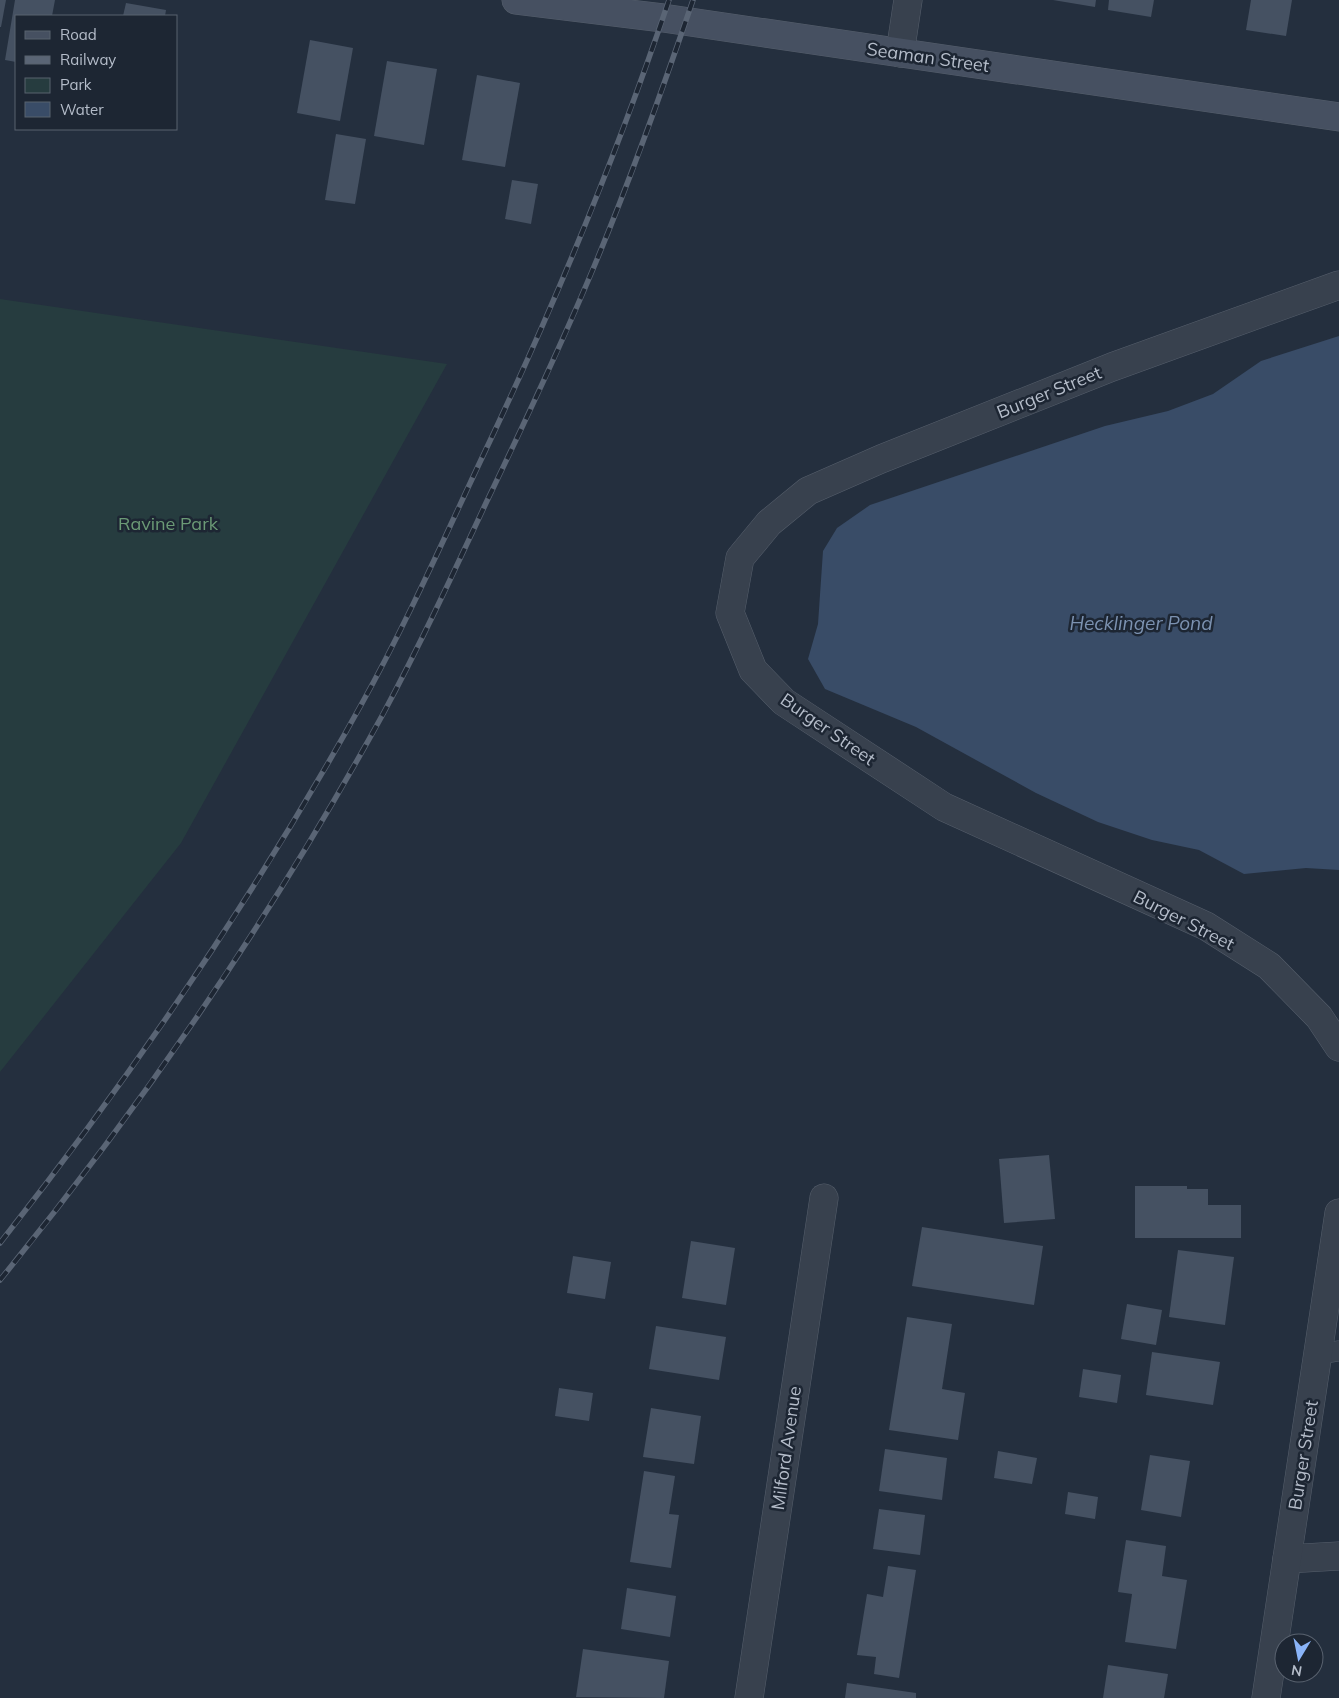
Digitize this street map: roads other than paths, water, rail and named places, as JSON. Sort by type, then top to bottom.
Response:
[{"type":"street","name":"Seaman Street","points":[[516,0],[663,18],[1339,117]]},
{"type":"street","points":[[900,53],[908,0]]},
{"type":"street","name":"Burger Street","points":[[1339,285],[1112,367],[880,458],[808,491],[768,523],[740,558],[730,613],[753,670],[784,702],[944,807],[1214,931],[1269,966],[1319,1017],[1339,1047]]},
{"type":"street","name":"Milford Avenue","points":[[749,1698],[824,1198]]},
{"type":"street","name":"Burger Street","points":[[1266,1698],[1287,1559],[1329,1352],[1339,1213]]},
{"type":"street","points":[[1287,1559],[1339,1556]]},
{"type":"water","name":"Hecklinger Pond","points":[[1339,336],[1339,870],[1306,868],[1244,874],[1199,850],[1152,840],[1098,822],[1036,793],[916,727],[825,689],[808,659],[818,624],[823,551],[837,528],[870,505],[1105,426],[1168,411],[1213,394],[1261,361]]},
{"type":"railway","points":[[0,1243],[98,1114],[191,981],[279,845],[361,705],[408,615],[507,405],[582,234],[649,59],[669,0]]},
{"type":"railway","points":[[0,1280],[105,1146],[204,1006],[297,862],[383,714],[449,583],[580,299],[633,169],[693,0]]},
{"type":"park label","name":"Ravine Park","points":[[168,523]]}]
